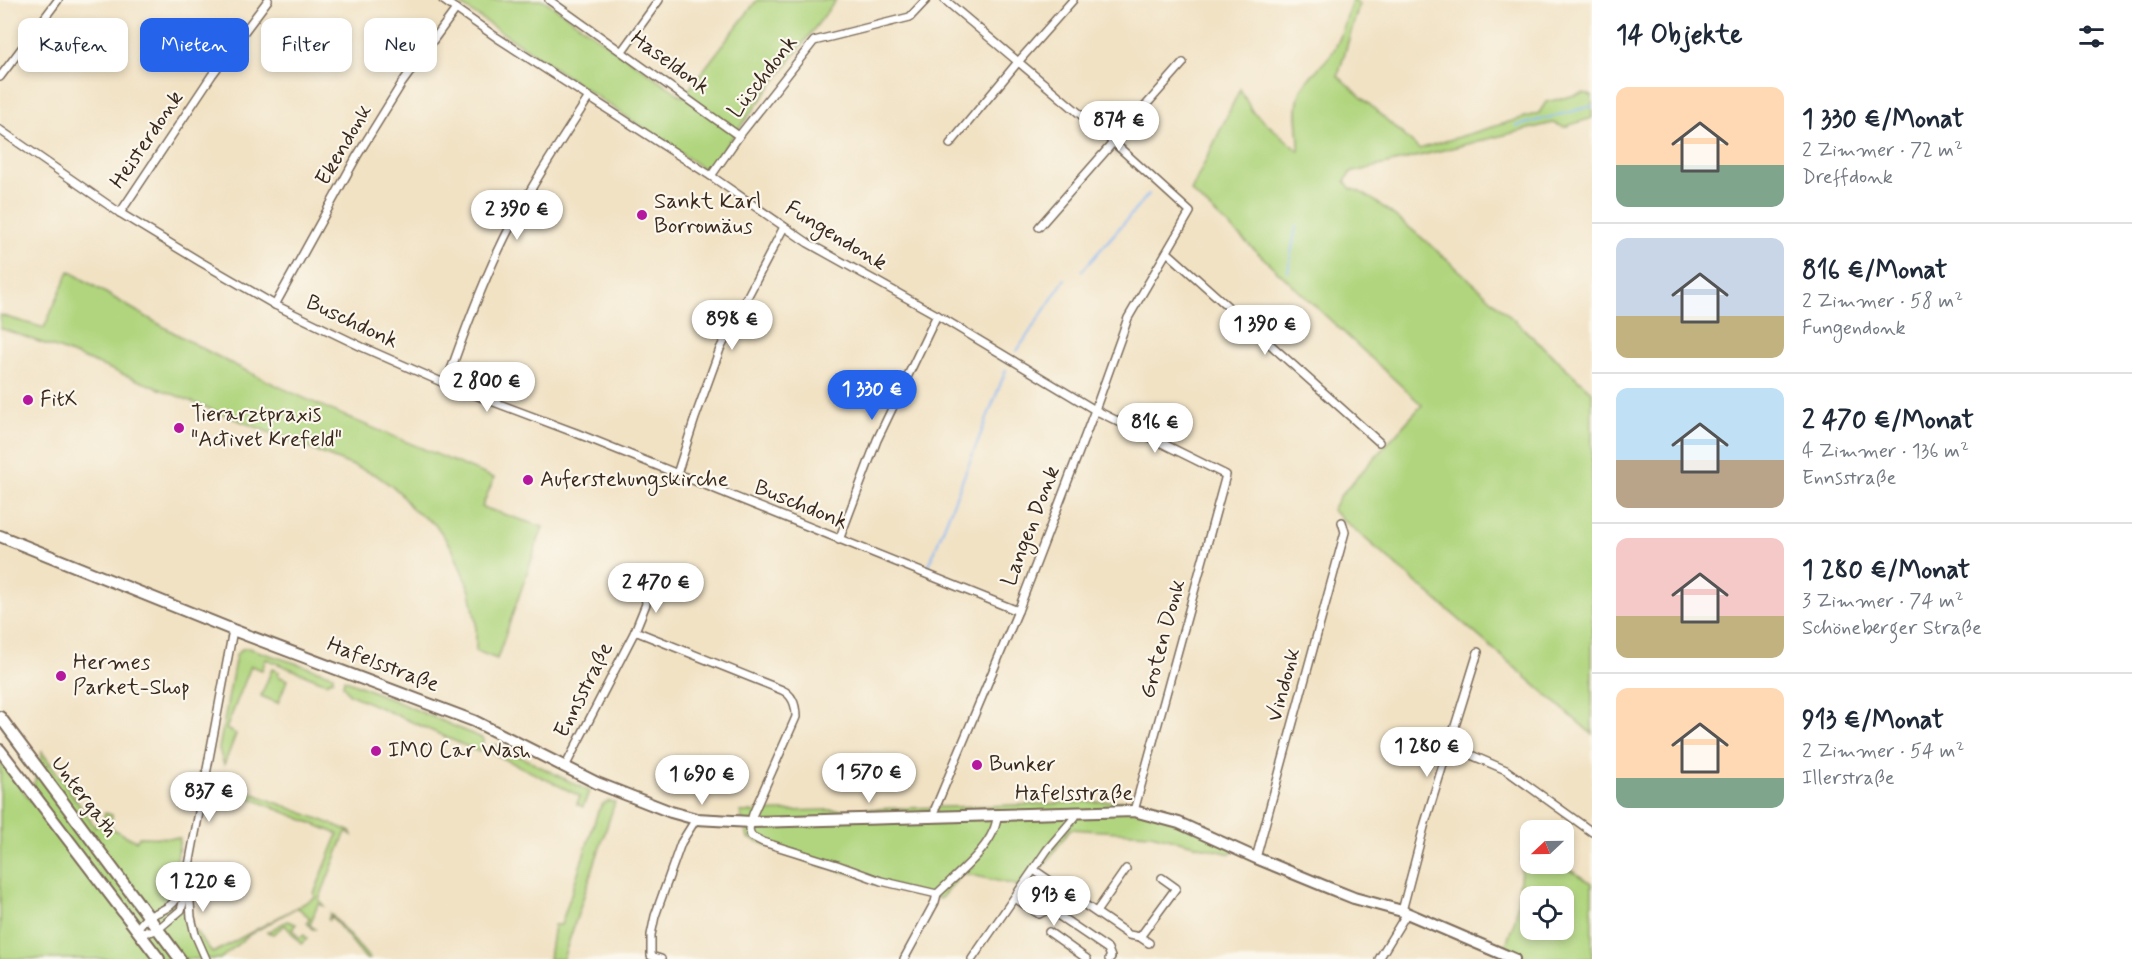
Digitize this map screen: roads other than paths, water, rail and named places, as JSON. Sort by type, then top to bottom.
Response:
[{"type":"main road","name":"Hafelsstraße","points":[[0,536],[233,630],[474,721],[603,785],[671,812],[696,819],[751,822],[1134,811],[1179,823],[1256,858],[1354,898],[1405,912],[1514,959]]},
{"type":"main road","name":"Untergath","points":[[0,717],[180,959]]},
{"type":"main road","name":"Untergath","points":[[0,750],[159,959]]},
{"type":"street","points":[[0,77],[58,0]]},
{"type":"street","name":"Heisterdonk","points":[[120,213],[212,75],[268,0]]},
{"type":"street","name":"Fungendonk","points":[[443,0],[711,176],[784,227],[1095,410],[1226,475]]},
{"type":"street","name":"Haseldonk","points":[[549,0],[739,136]]},
{"type":"street","points":[[622,51],[660,0]]},
{"type":"street","name":"Lüschdonk","points":[[711,176],[739,136],[814,41],[910,17],[926,0]]},
{"type":"street","name":"Langen Donk","points":[[935,816],[935,809],[1018,611],[1128,318],[1190,212],[1112,141],[945,0]]},
{"type":"street","points":[[950,144],[1073,0]]},
{"type":"street","name":"Ekendonk","points":[[275,305],[368,138],[402,83],[456,9]]},
{"type":"street","points":[[1039,227],[1112,141],[1183,63]]},
{"type":"street","points":[[446,384],[472,310],[504,238],[543,169],[589,97]]},
{"type":"street","name":"Buschdonk","points":[[0,130],[120,213],[275,305],[362,347],[446,384],[576,433],[1018,611]]},
{"type":"street","points":[[677,474],[694,418],[720,349],[784,227]]},
{"type":"street","points":[[1167,252],[1379,442]]},
{"type":"street","points":[[839,540],[877,440],[937,315]]},
{"type":"street","name":"Groten Donk","points":[[1134,811],[1226,475]]},
{"type":"street","name":"Vindonk","points":[[1256,858],[1345,532],[1342,522]]},
{"type":"street","name":"Ennsstraße","points":[[565,766],[635,631],[646,604],[645,592]]},
{"type":"street","points":[[188,871],[174,902],[141,920],[137,931],[157,930],[181,910],[233,630]]},
{"type":"street","name":"Ennsstraße","points":[[635,631],[787,692],[792,699],[796,706],[796,717],[751,822]]},
{"type":"street","points":[[1379,959],[1405,912],[1425,823],[1478,652]]},
{"type":"street","points":[[1450,746],[1506,770],[1592,832]]},
{"type":"street","points":[[972,959],[1076,813]]},
{"type":"street","points":[[904,959],[938,894],[985,845],[993,831],[997,815]]},
{"type":"street","points":[[662,959],[648,958],[655,916],[681,843],[696,819]]},
{"type":"street","points":[[751,822],[749,830],[751,836],[763,842],[881,881],[938,894]]},
{"type":"street","points":[[1096,912],[1126,869]]},
{"type":"street","points":[[1034,870],[1129,935],[1140,937],[1149,943]]},
{"type":"street","points":[[188,871],[191,917],[195,934],[206,959]]},
{"type":"street","points":[[1140,937],[1176,888],[1162,878]]},
{"type":"street","points":[[1015,898],[1039,914],[1049,909],[1108,949],[1111,957],[1109,959]]},
{"type":"street","points":[[1049,932],[1087,959]]},
{"type":"waterway","points":[[1517,126],[1592,106]]},
{"type":"waterway","points":[[1082,271],[1149,194]]},
{"type":"waterway","points":[[1288,272],[1296,226]]},
{"type":"waterway","points":[[1017,351],[1065,279]]},
{"type":"waterway","points":[[927,570],[1006,370]]},
{"type":"place","name":"Sankt Karl Borromäus","points":[[642,215]]},
{"type":"place","name":"FitX","points":[[28,400]]},
{"type":"place","name":"Tierarztpraxis \"Activet Krefeld\"","points":[[179,428]]},
{"type":"place","name":"Auferstehungskirche","points":[[528,480]]},
{"type":"place","name":"Hermes Parket-Shop","points":[[61,676]]},
{"type":"place","name":"IMO Car Wash","points":[[376,751]]},
{"type":"place","name":"Bunker","points":[[977,765]]}]
